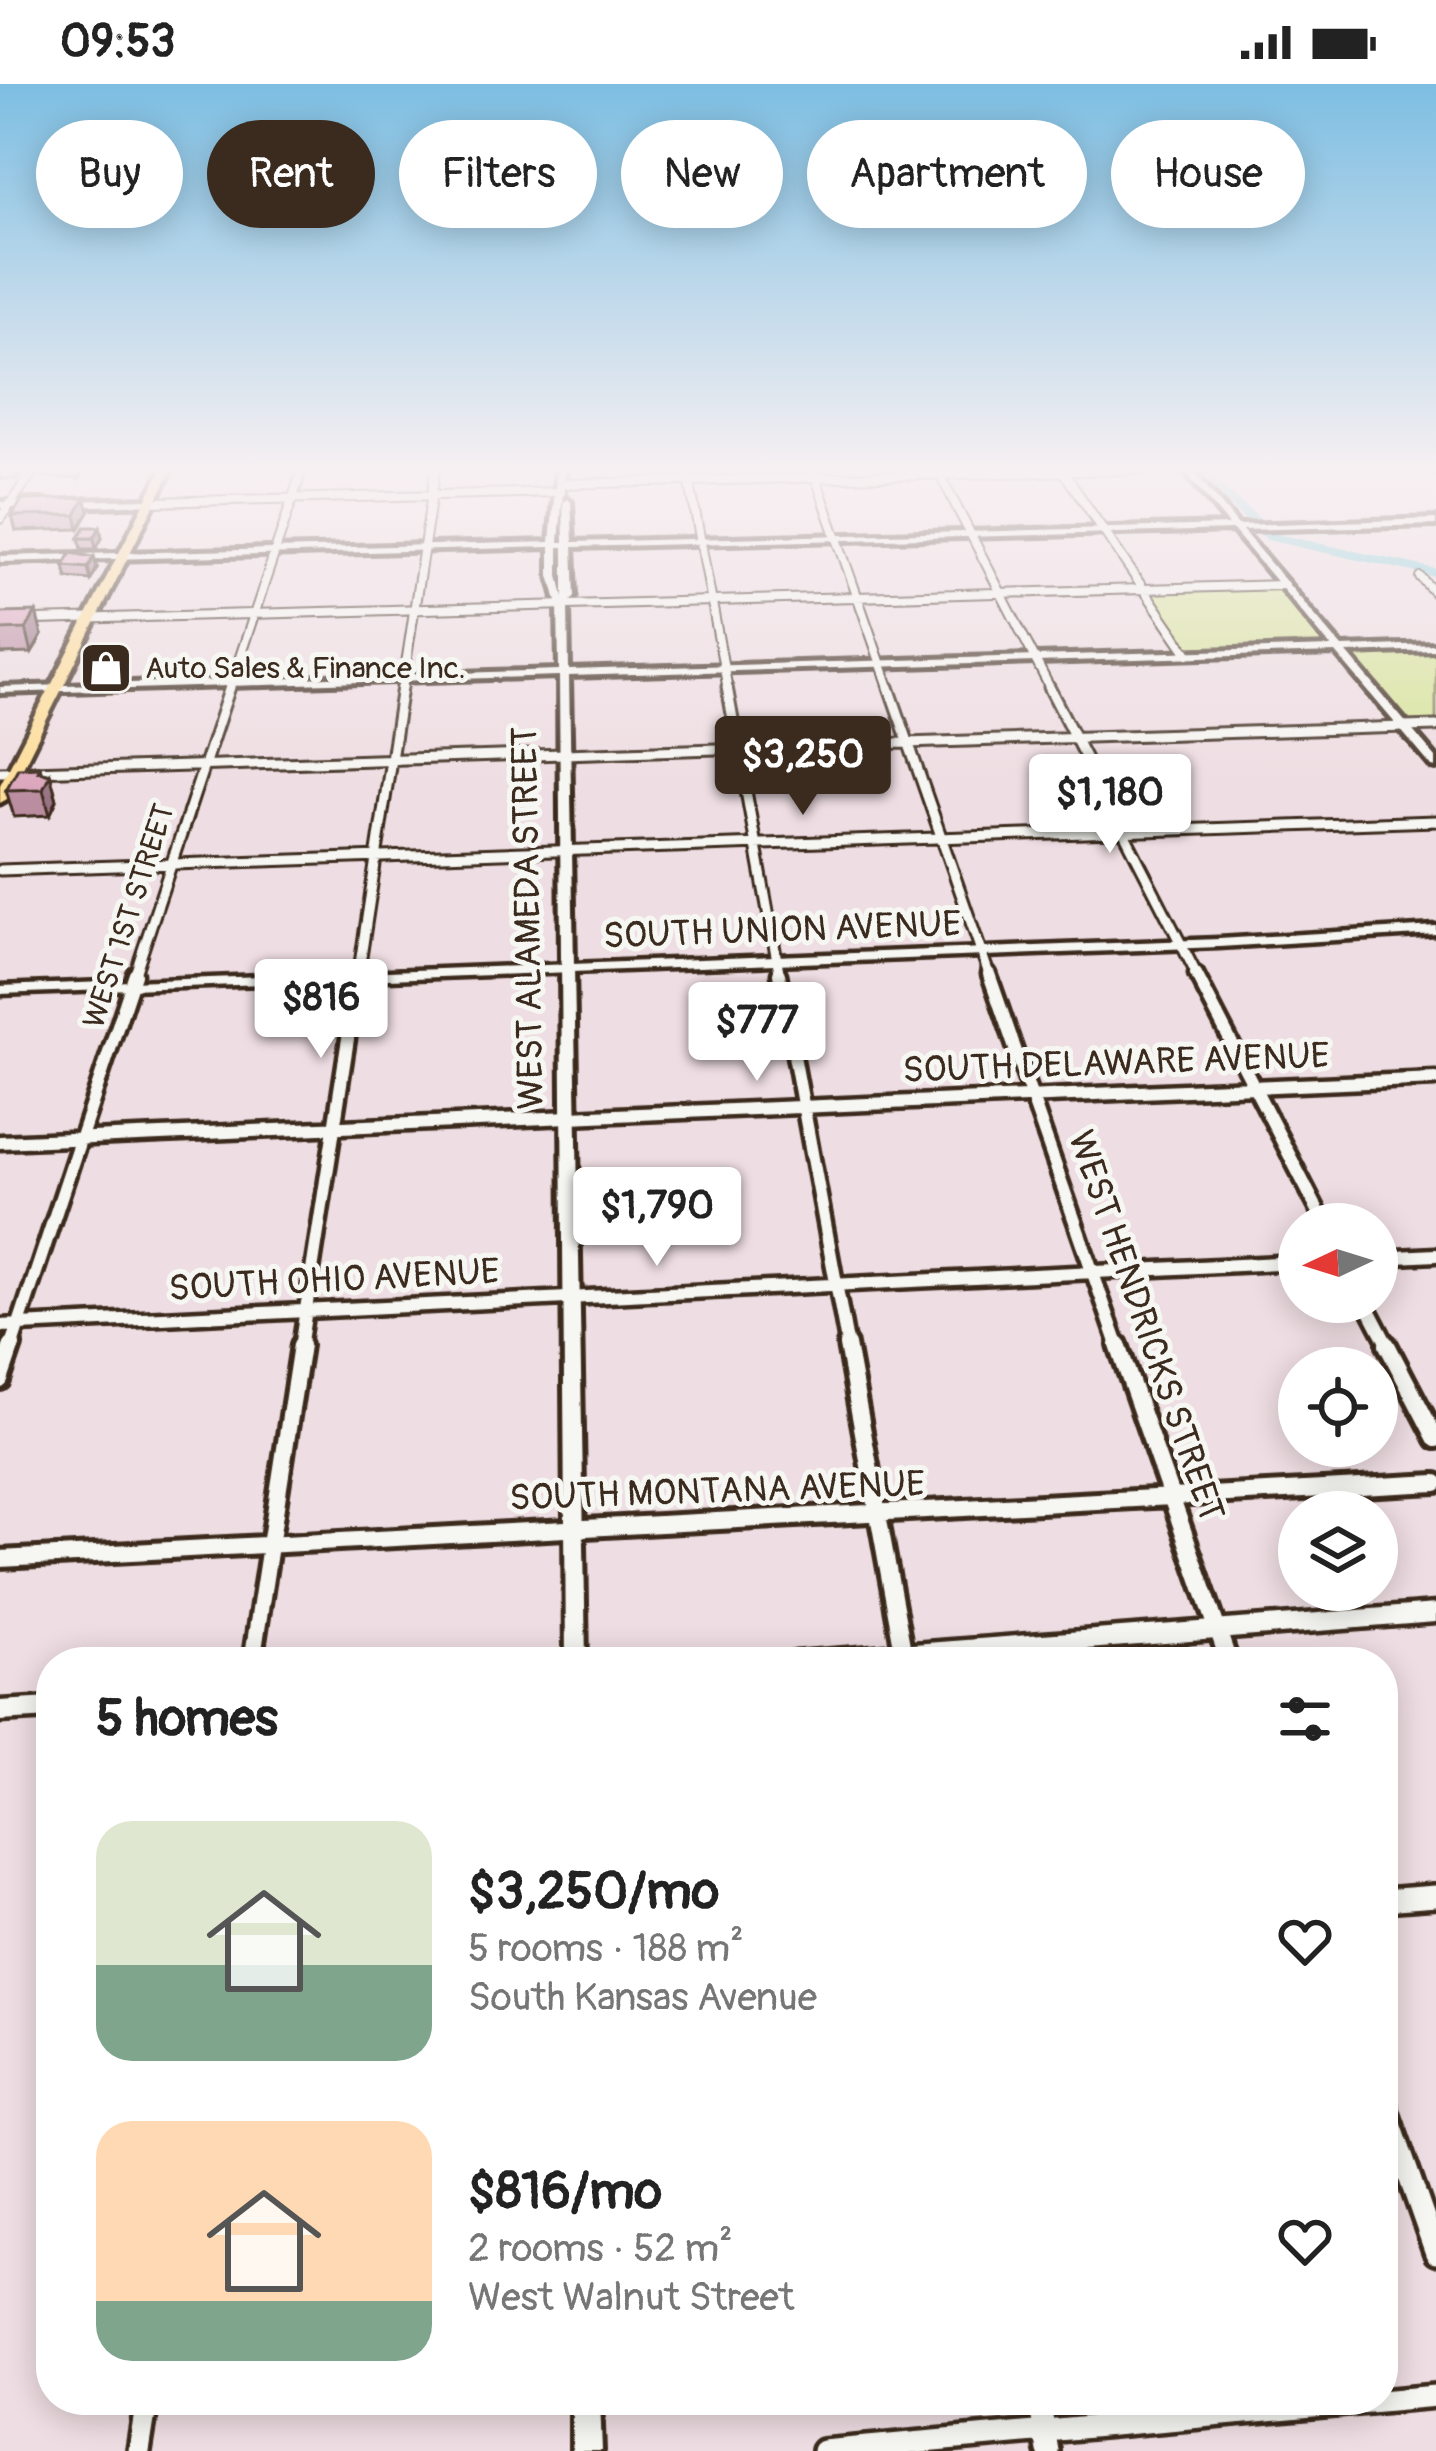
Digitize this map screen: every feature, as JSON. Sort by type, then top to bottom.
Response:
[{"type":"main road","points":[[0,799],[7,772],[57,688],[112,577]]},
{"type":"main road","name":"SOUTH UNION AVENUE","points":[[0,990],[1180,945],[1436,930]]},
{"type":"main road","points":[[1011,1647],[1216,1626],[1436,1613]]},
{"type":"main road","points":[[0,1711],[36,1709]]},
{"type":"street","name":"WEST 1ST STREET","points":[[0,1380],[266,577]]},
{"type":"street","points":[[255,1647],[419,577]]},
{"type":"street","name":"WEST ALAMEDA STREET","points":[[559,577],[557,595],[563,605],[576,1647]]},
{"type":"street","points":[[708,577],[902,1647]]},
{"type":"street","name":"WEST HENDRICKS STREET","points":[[850,577],[1224,1647]]},
{"type":"street","points":[[992,577],[1314,1203]]},
{"type":"street","points":[[1135,577],[1188,654]]},
{"type":"street","points":[[1278,577],[1436,765]]},
{"type":"street","points":[[1420,577],[1436,594]]},
{"type":"street","points":[[0,621],[1284,585]]},
{"type":"street","points":[[0,690],[1436,647]]},
{"type":"street","points":[[7,772],[1436,726]]},
{"type":"street","points":[[0,870],[1436,821]]},
{"type":"street","name":"SOUTH DELAWARE AVENUE","points":[[0,1142],[1436,1079]]},
{"type":"street","points":[[1398,1257],[1436,1256]]},
{"type":"street","name":"SOUTH OHIO AVENUE","points":[[0,1326],[1278,1263]]},
{"type":"street","points":[[1376,1323],[1436,1439]]},
{"type":"street","name":"SOUTH MONTANA AVENUE","points":[[0,1559],[1436,1483]]},
{"type":"street","points":[[1398,1899],[1436,1896]]},
{"type":"street","points":[[1398,2145],[1436,2254]]},
{"type":"street","points":[[1398,2400],[1436,2396]]},
{"type":"street","points":[[140,2451],[145,2415]]},
{"type":"street","points":[[586,2415],[586,2451]]},
{"type":"street","points":[[823,2451],[1047,2442],[1275,2415]]},
{"type":"green space","points":[[1284,585],[1339,650],[1188,654],[1143,589]]},
{"type":"green space","points":[[1436,649],[1436,723],[1408,727],[1344,652]]},
{"type":"building","points":[[36,612],[26,629],[0,630],[0,613]]},
{"type":"building","points":[[40,767],[38,771],[50,774],[43,789],[6,790],[18,768]]},
{"type":"place","name":"Auto Sales & Finance Inc.","points":[[106,668]]}]
